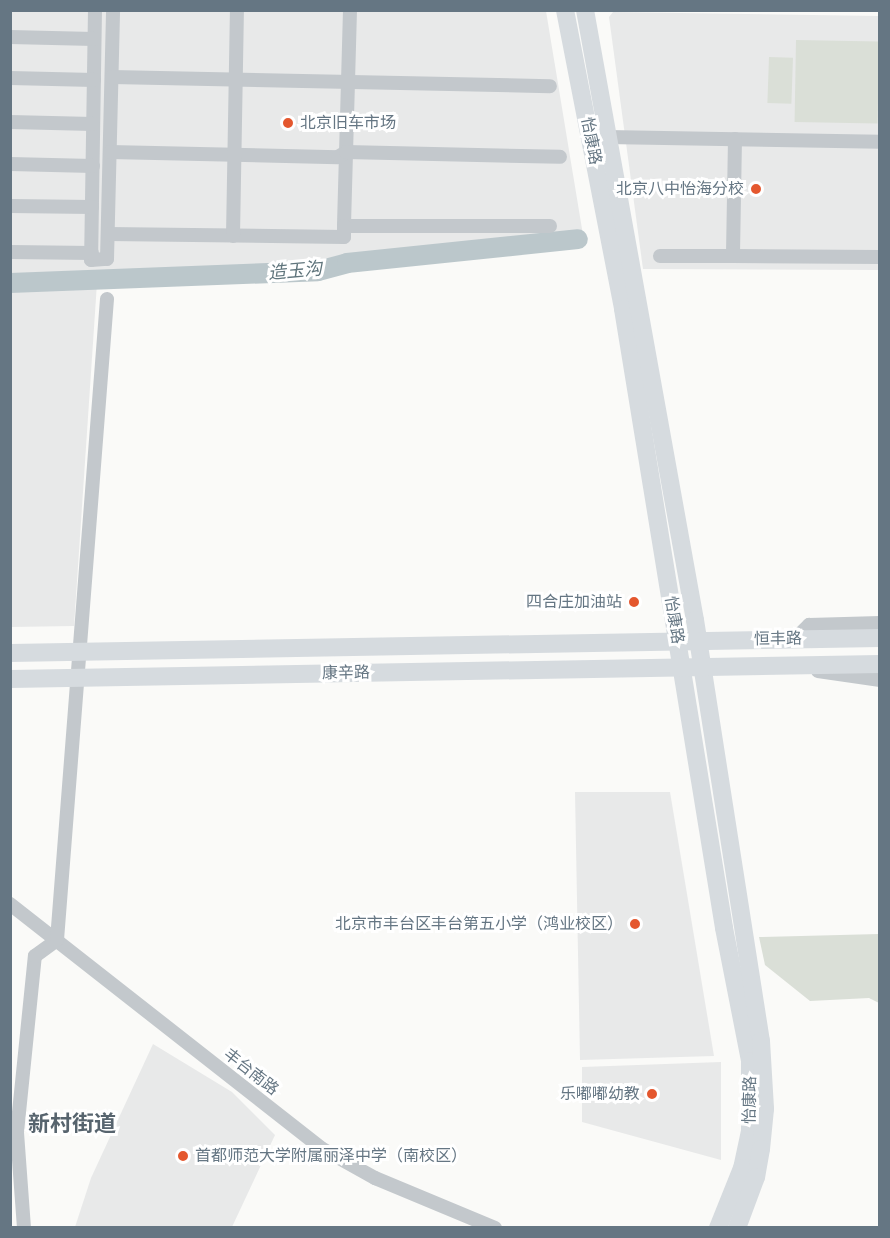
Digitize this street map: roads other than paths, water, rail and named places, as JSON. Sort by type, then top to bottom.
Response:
[{"type":"main road","name":"怡康路","points":[[565,10],[623,309],[681,668],[750,1061],[750,1131],[742,1168],[718,1227]]},
{"type":"main road","name":"怡康路","points":[[585,10],[698,640],[765,1070],[765,1109],[756,1178],[737,1227]]},
{"type":"main road","name":"恒丰路","points":[[677,641],[879,638]]},
{"type":"main road","name":"康辛路","points":[[10,653],[677,641]]},
{"type":"main road","name":"恒丰路","points":[[681,668],[879,664]]},
{"type":"main road","name":"康辛路","points":[[10,679],[681,668]]},
{"type":"street","points":[[95,10],[92,260],[107,259],[113,10]]},
{"type":"street","points":[[233,236],[237,10]]},
{"type":"street","points":[[108,234],[344,237],[350,10]]},
{"type":"street","points":[[10,37],[94,39]]},
{"type":"street","points":[[112,77],[550,86]]},
{"type":"street","points":[[10,78],[94,80]]},
{"type":"street","points":[[10,122],[93,124]]},
{"type":"street","points":[[607,137],[879,142]]},
{"type":"street","points":[[733,256],[735,139]]},
{"type":"street","points":[[110,152],[338,157],[346,152],[560,158]]},
{"type":"street","points":[[10,164],[93,166]]},
{"type":"street","points":[[10,206],[92,207]]},
{"type":"street","points":[[344,226],[550,226]]},
{"type":"street","points":[[10,252],[92,254]]},
{"type":"street","points":[[660,256],[879,257]]},
{"type":"street","points":[[24,1227],[14,1137],[35,956],[57,940],[107,299]]},
{"type":"street","points":[[795,639],[810,625],[879,623]]},
{"type":"street","points":[[787,666],[879,680]]},
{"type":"street","name":"丰台南路","points":[[10,904],[340,1160],[495,1227]]},
{"type":"waterway","name":"造玉沟","points":[[10,283],[318,271],[347,263],[578,239]]},
{"type":"place","name":"北京旧车市场","points":[[288,123]]},
{"type":"place","name":"北京八中怡海分校","points":[[756,189]]},
{"type":"place","name":"四合庄加油站","points":[[634,602]]},
{"type":"place","name":"北京市丰台区丰台第五小学（鸿业校区）","points":[[635,924]]},
{"type":"place","name":"乐嘟嘟幼教","points":[[652,1094]]},
{"type":"place","name":"首都师范大学附属丽泽中学（南校区）","points":[[183,1156]]},
{"type":"district","name":"新村街道","points":[[72,1124]]}]
